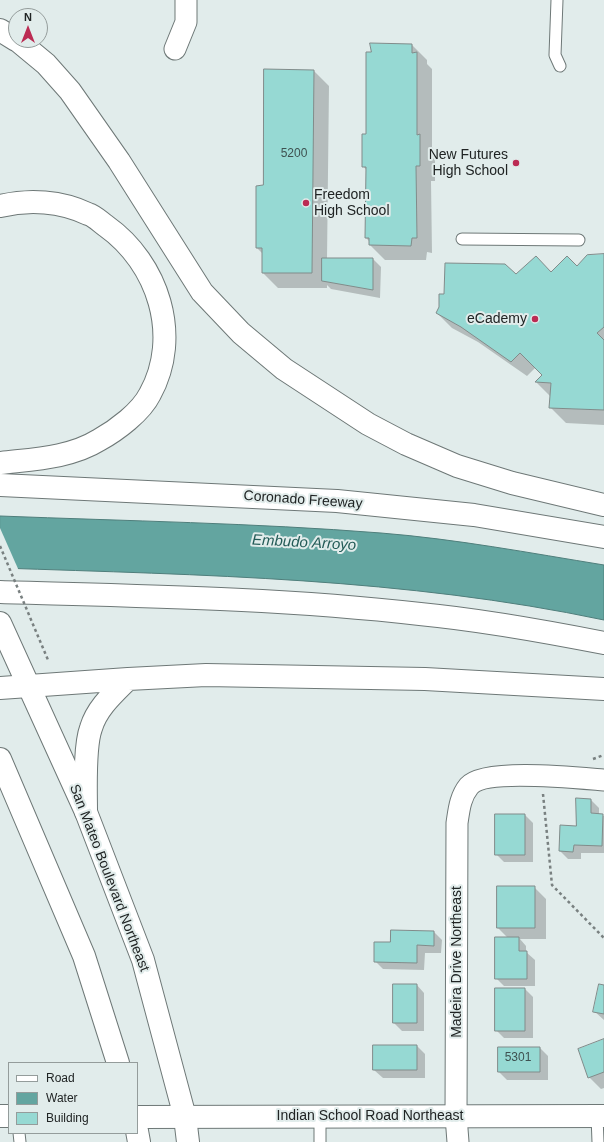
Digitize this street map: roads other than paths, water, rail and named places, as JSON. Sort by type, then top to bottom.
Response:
[{"type":"main road","points":[[26,48],[46,64],[70,91],[119,161],[202,292],[241,334],[284,369],[368,424],[406,444],[457,466],[512,483],[604,505]]},
{"type":"main road","points":[[0,206],[18,202],[54,203],[89,214],[117,234],[138,256],[156,287],[165,324],[163,360],[150,395],[125,423],[98,441],[63,454],[0,463]]},
{"type":"main road","name":"Coronado Freeway","points":[[0,485],[337,501],[474,515],[604,537]]},
{"type":"main road","points":[[0,592],[160,596],[300,604],[420,614],[532,629],[604,643]]},
{"type":"main road","name":"San Mateo Boulevard Northeast","points":[[0,624],[86,812],[143,960],[185,1117],[188,1142]]},
{"type":"main road","points":[[0,688],[206,675],[425,679],[604,689]]},
{"type":"main road","points":[[86,812],[87,761],[90,729],[104,703],[128,679]]},
{"type":"main road","points":[[0,759],[84,956],[118,1062]]},
{"type":"main road","name":"Indian School Road Northeast","points":[[138,1117],[601,1116]]},
{"type":"street","points":[[175,49],[186,22],[186,0]]},
{"type":"street","name":"Madeira Drive Northeast","points":[[458,1142],[456,1116],[457,823],[461,800],[470,785],[492,776],[548,776],[604,780]]},
{"type":"lane","points":[[556,0],[555,55],[560,66]]},
{"type":"lane","points":[[462,239],[579,240]]},
{"type":"lane","points":[[320,1116],[320,1142]]},
{"type":"lane","points":[[598,1142],[601,1116]]},
{"type":"water","name":"Embudo Arroyo","points":[[0,516],[238,525],[381,533],[521,551],[604,565],[604,620],[529,606],[454,595],[379,587],[227,576],[0,568]]},
{"type":"place","name":"New Futures High School","points":[[516,163]]},
{"type":"place","name":"Freedom High School","points":[[306,203]]},
{"type":"place","name":"eCademy","points":[[535,319]]}]
